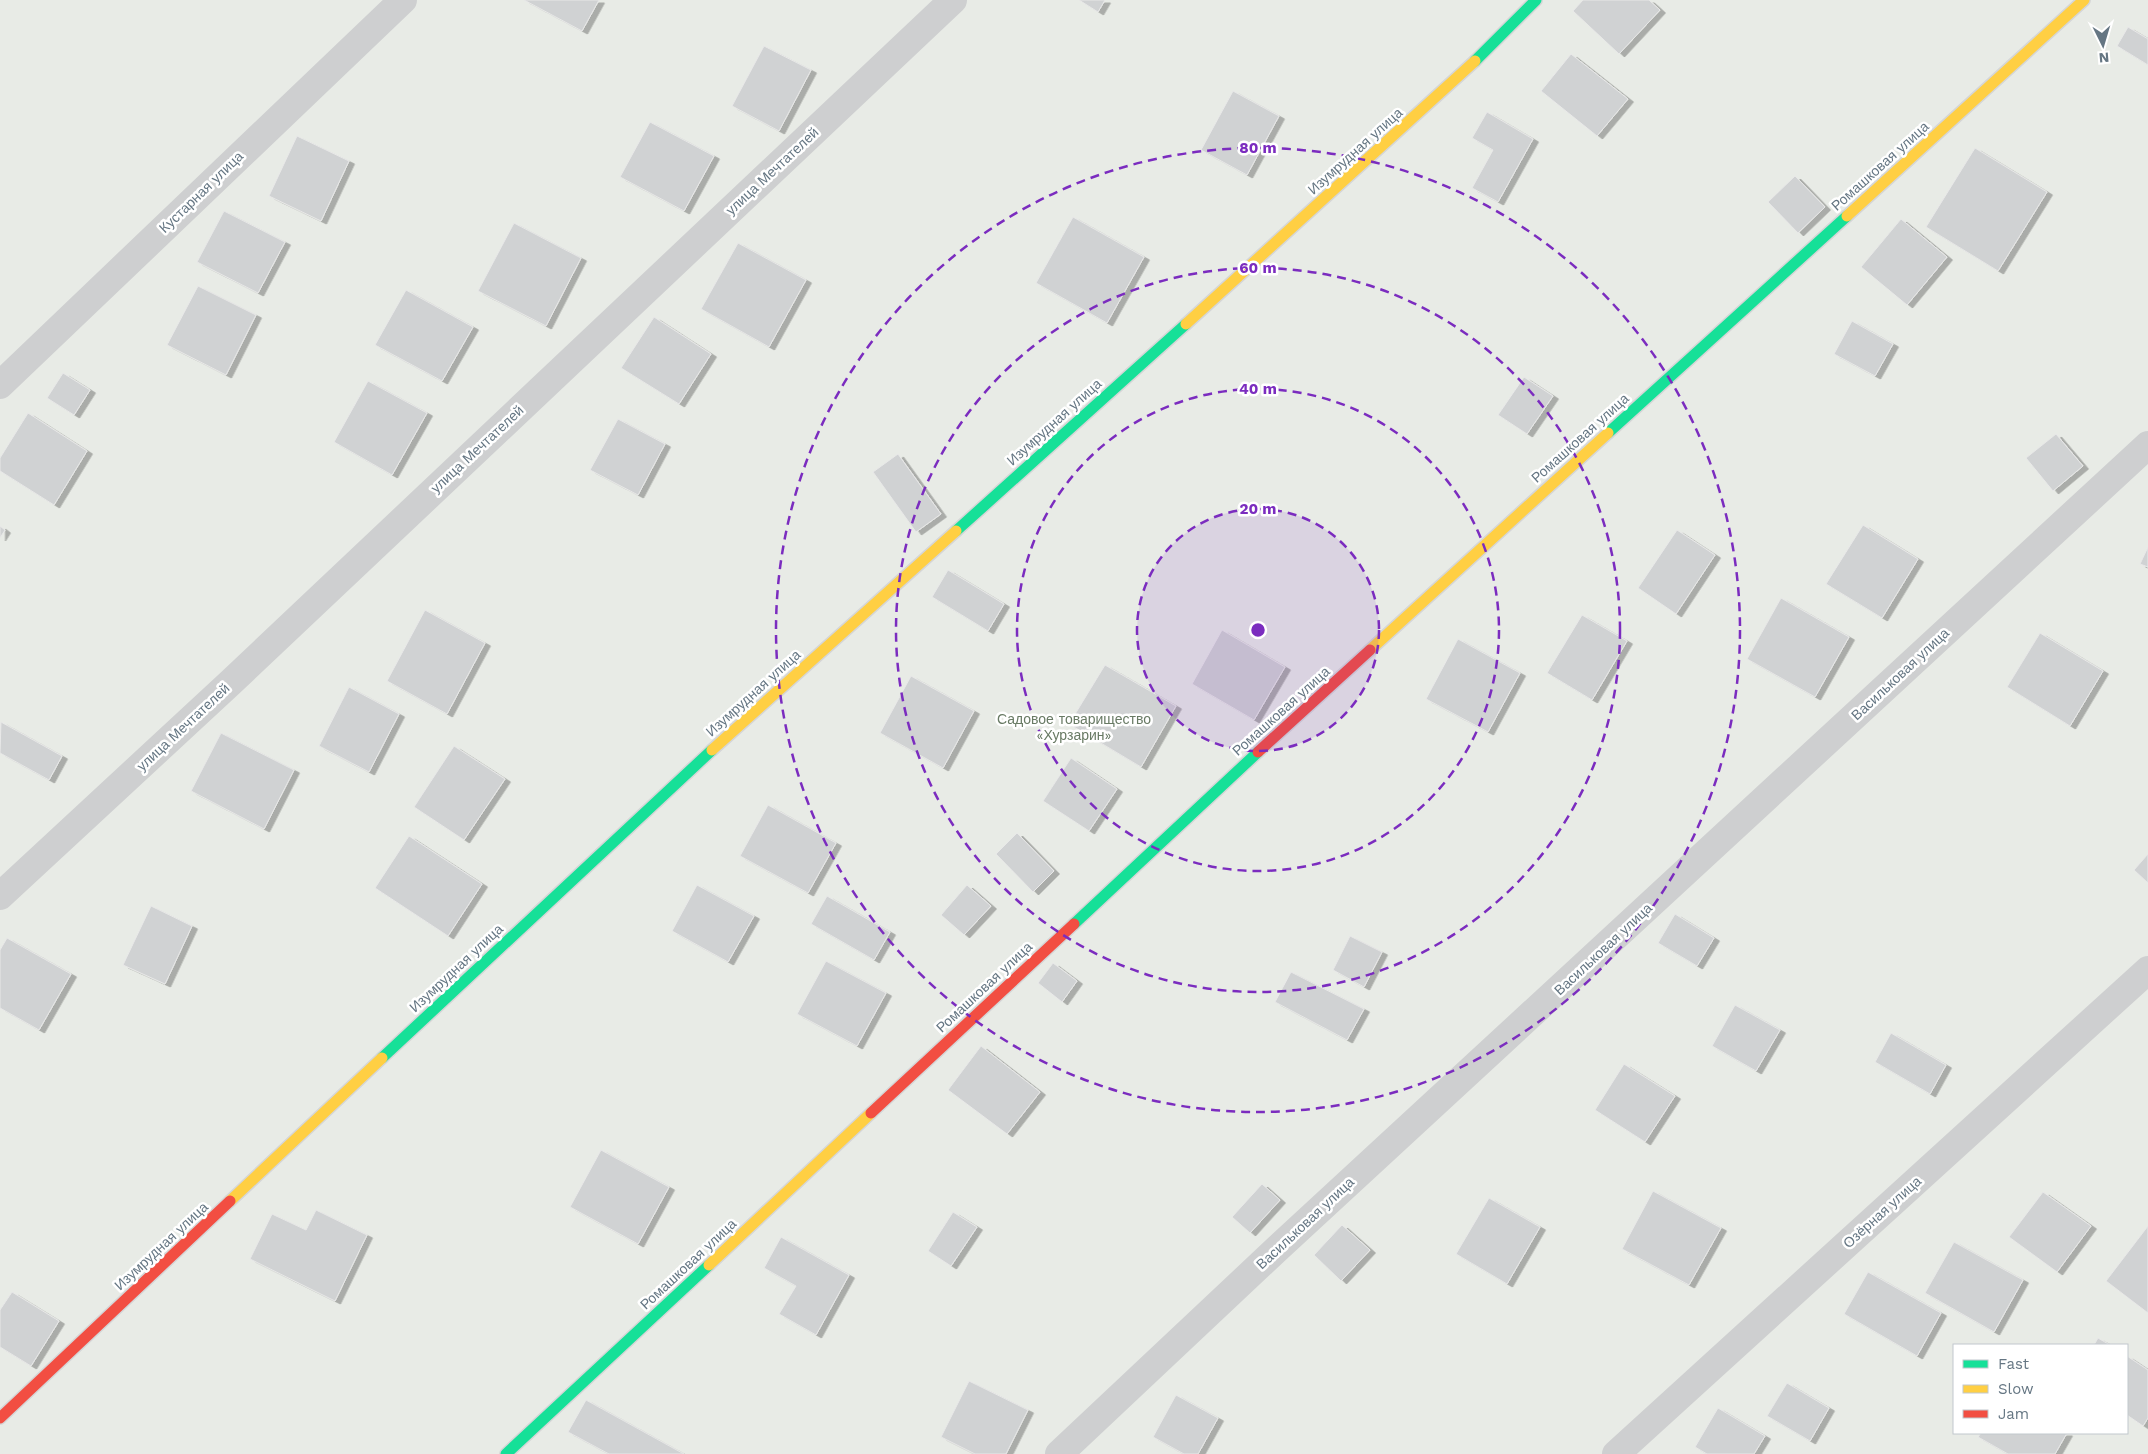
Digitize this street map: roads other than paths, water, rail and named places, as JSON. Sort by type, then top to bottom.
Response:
[{"type":"street","name":"Кустарная улица","points":[[0,385],[403,0]]},
{"type":"street","name":"улица Мечтателей","points":[[0,896],[230,683],[953,0]]},
{"type":"street","name":"Изумрудная улица","points":[[0,1418],[648,808],[1453,84],[1536,0]]},
{"type":"street","name":"Ромашковая улица","points":[[506,1454],[1268,743],[2084,0]]},
{"type":"street","name":"Васильковая улица","points":[[1059,1454],[1285,1242],[2148,445]]},
{"type":"street","name":"Озёрная улица","points":[[1616,1454],[2148,970]]},
{"type":"park label","name":"Садовое товарищество «Хурзарин»","points":[[1074,728]]}]
